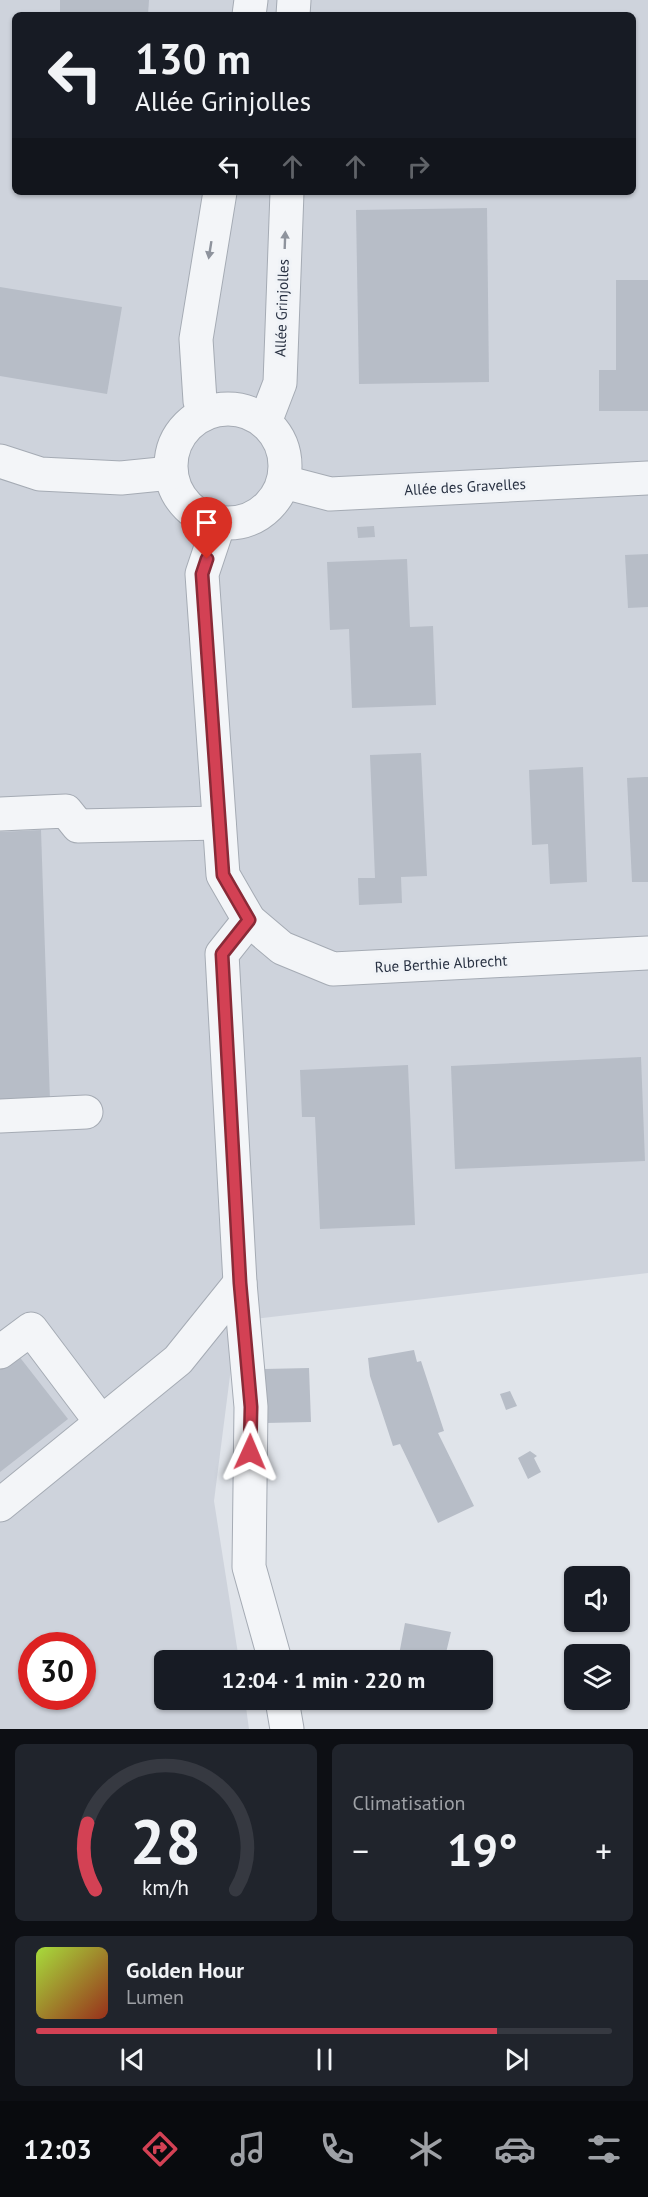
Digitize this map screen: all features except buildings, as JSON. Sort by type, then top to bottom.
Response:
[{"type":"street","points":[[204,414],[200,401],[196,339],[220,195]]},
{"type":"street","name":"Allée Grinjolles","points":[[265,422],[280,383],[287,195]]},
{"type":"street","points":[[219,409],[236,409],[251,413],[265,422],[276,434],[283,449],[286,466],[284,482],[277,498],[266,510],[252,519],[236,524],[219,524],[201,517],[186,506],[176,491],[171,473],[172,455],[178,438],[189,424],[204,414],[219,409]]},
{"type":"street","points":[[0,461],[40,474],[121,478],[171,473]]},
{"type":"street","name":"Allée des Gravelles","points":[[284,482],[330,494],[648,478]]},
{"type":"street","points":[[219,524],[202,574],[223,875],[249,920],[222,954],[240,1283],[251,1407],[249,1567],[272,1650]]},
{"type":"street","points":[[0,814],[66,811],[78,826],[219,823]]},
{"type":"street","name":"Rue Berthie Albrecht","points":[[249,920],[282,948],[333,969],[648,953]]},
{"type":"street","points":[[0,1116],[86,1112]]},
{"type":"street","points":[[0,1505],[178,1360],[240,1283]]},
{"type":"street","points":[[0,1352],[31,1329],[101,1422]]},
{"type":"street","points":[[284,1710],[287,1729]]},
{"type":"shaded area","points":[[0,0],[648,0],[648,1273],[237,1321],[214,1501],[237,1650],[154,1650],[154,1710],[246,1710],[249,1729],[0,1729]]},
{"type":"route","points":[[207,559],[202,574],[223,875],[249,920],[222,954],[240,1283],[251,1407],[250,1452]]}]
